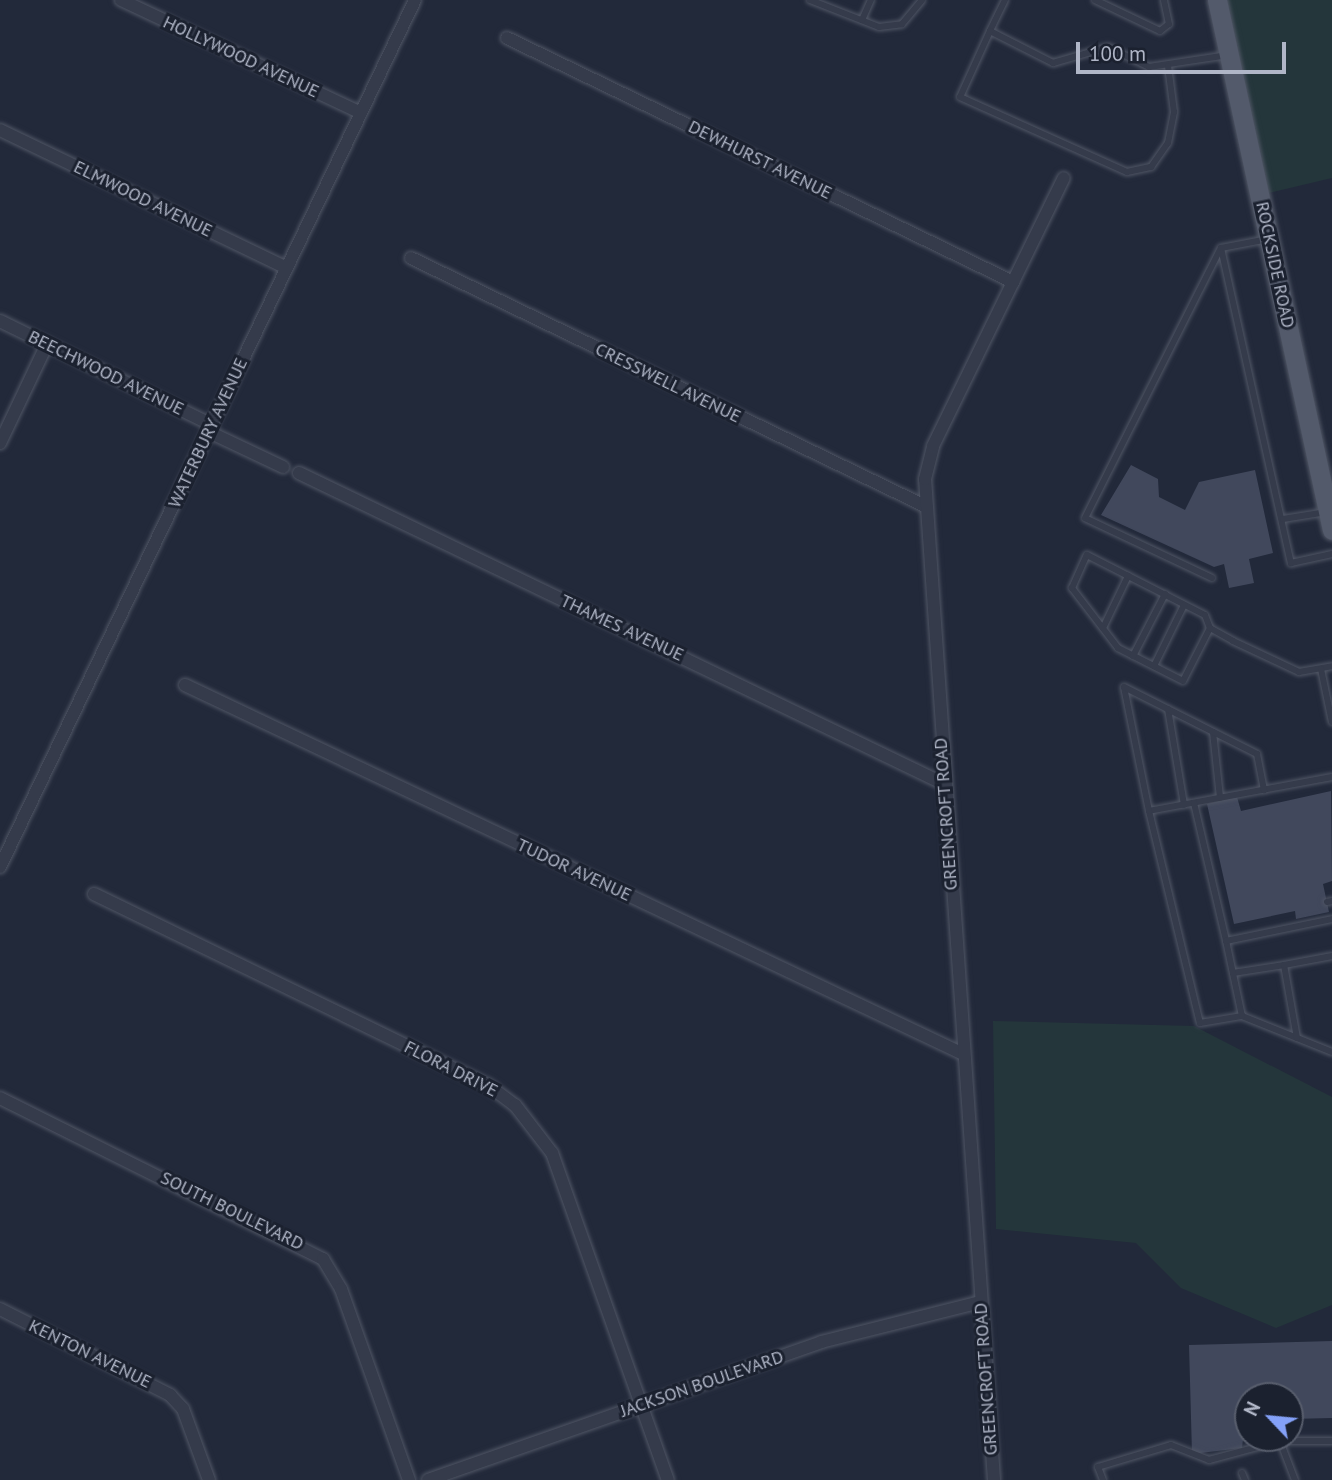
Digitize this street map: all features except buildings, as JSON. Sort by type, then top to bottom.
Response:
[{"type":"main road","name":"ROCKSIDE ROAD","points":[[1217,0],[1330,521]]},
{"type":"street","name":"HOLLYWOOD AVENUE","points":[[121,0],[361,113]]},
{"type":"street","name":"WATERBURY AVENUE","points":[[0,867],[415,0]]},
{"type":"street","name":"DEWHURST AVENUE","points":[[507,38],[1013,282]]},
{"type":"street","name":"ELMWOOD AVENUE","points":[[0,130],[287,268]]},
{"type":"street","name":"GREENCROFT ROAD","points":[[994,1480],[925,506],[933,446],[1064,178]]},
{"type":"street","name":"CRESSWELL AVENUE","points":[[411,258],[925,506]]},
{"type":"street","name":"BEECHWOOD AVENUE","points":[[0,321],[284,467]]},
{"type":"street","points":[[0,443],[47,344]]},
{"type":"street","name":"THAMES AVENUE","points":[[299,473],[944,784]]},
{"type":"street","name":"TUDOR AVENUE","points":[[185,685],[963,1054]]},
{"type":"street","name":"FLORA DRIVE","points":[[94,894],[488,1085],[515,1105],[552,1153],[668,1480]]},
{"type":"street","name":"SOUTH BOULEVARD","points":[[0,1098],[323,1259],[341,1289],[409,1480]]},
{"type":"street","name":"JACKSON BOULEVARD","points":[[428,1480],[821,1342],[980,1302]]},
{"type":"street","name":"KENTON AVENUE","points":[[0,1310],[170,1395],[183,1409],[209,1480]]},
{"type":"lane","points":[[810,0],[862,20],[902,24],[922,0]]},
{"type":"lane","points":[[862,20],[871,0]]},
{"type":"lane","points":[[1005,0],[960,97],[1092,161],[1143,172],[1161,157],[1174,112],[1168,66]]},
{"type":"lane","points":[[1095,0],[1160,31],[1169,24],[1164,0]]},
{"type":"lane","points":[[990,31],[1053,63],[1108,47],[1149,67],[1229,55]]},
{"type":"lane","points":[[1221,248],[1270,238]]},
{"type":"lane","points":[[1221,248],[1291,563],[1332,554]]},
{"type":"lane","points":[[1212,578],[1085,518],[1221,248]]},
{"type":"lane","points":[[1283,519],[1330,521]]},
{"type":"lane","points":[[1210,628],[1183,681],[1133,656],[1103,628],[1072,588],[1087,555],[1205,615],[1210,628],[1299,671],[1332,667]]},
{"type":"lane","points":[[1103,628],[1128,576]]},
{"type":"lane","points":[[1133,656],[1165,594]]},
{"type":"lane","points":[[1154,666],[1184,604]]},
{"type":"lane","points":[[1321,669],[1332,722]]},
{"type":"lane","points":[[1264,790],[1257,754],[1124,687],[1149,811],[1200,1023],[1242,1016],[1332,1052]]},
{"type":"lane","points":[[1168,709],[1184,805]]},
{"type":"lane","points":[[1213,732],[1220,798]]},
{"type":"lane","points":[[1149,811],[1332,777]]},
{"type":"lane","points":[[1194,803],[1242,1016]]},
{"type":"lane","points":[[1226,941],[1332,919]]},
{"type":"lane","points":[[1233,974],[1332,956]]},
{"type":"lane","points":[[1284,965],[1297,1038]]},
{"type":"lane","points":[[1304,1441],[1332,1441]]},
{"type":"lane","points":[[1103,1480],[1098,1467],[1171,1445],[1209,1461],[1241,1452]]},
{"type":"lane","points":[[1284,1452],[1295,1480]]},
{"type":"shaded area","points":[[1217,0],[1332,0],[1332,178],[1260,195]]},
{"type":"shaded area","points":[[993,1021],[1194,1026],[1332,1097],[1332,1305],[1276,1328],[1181,1288],[1136,1243],[996,1229]]}]
